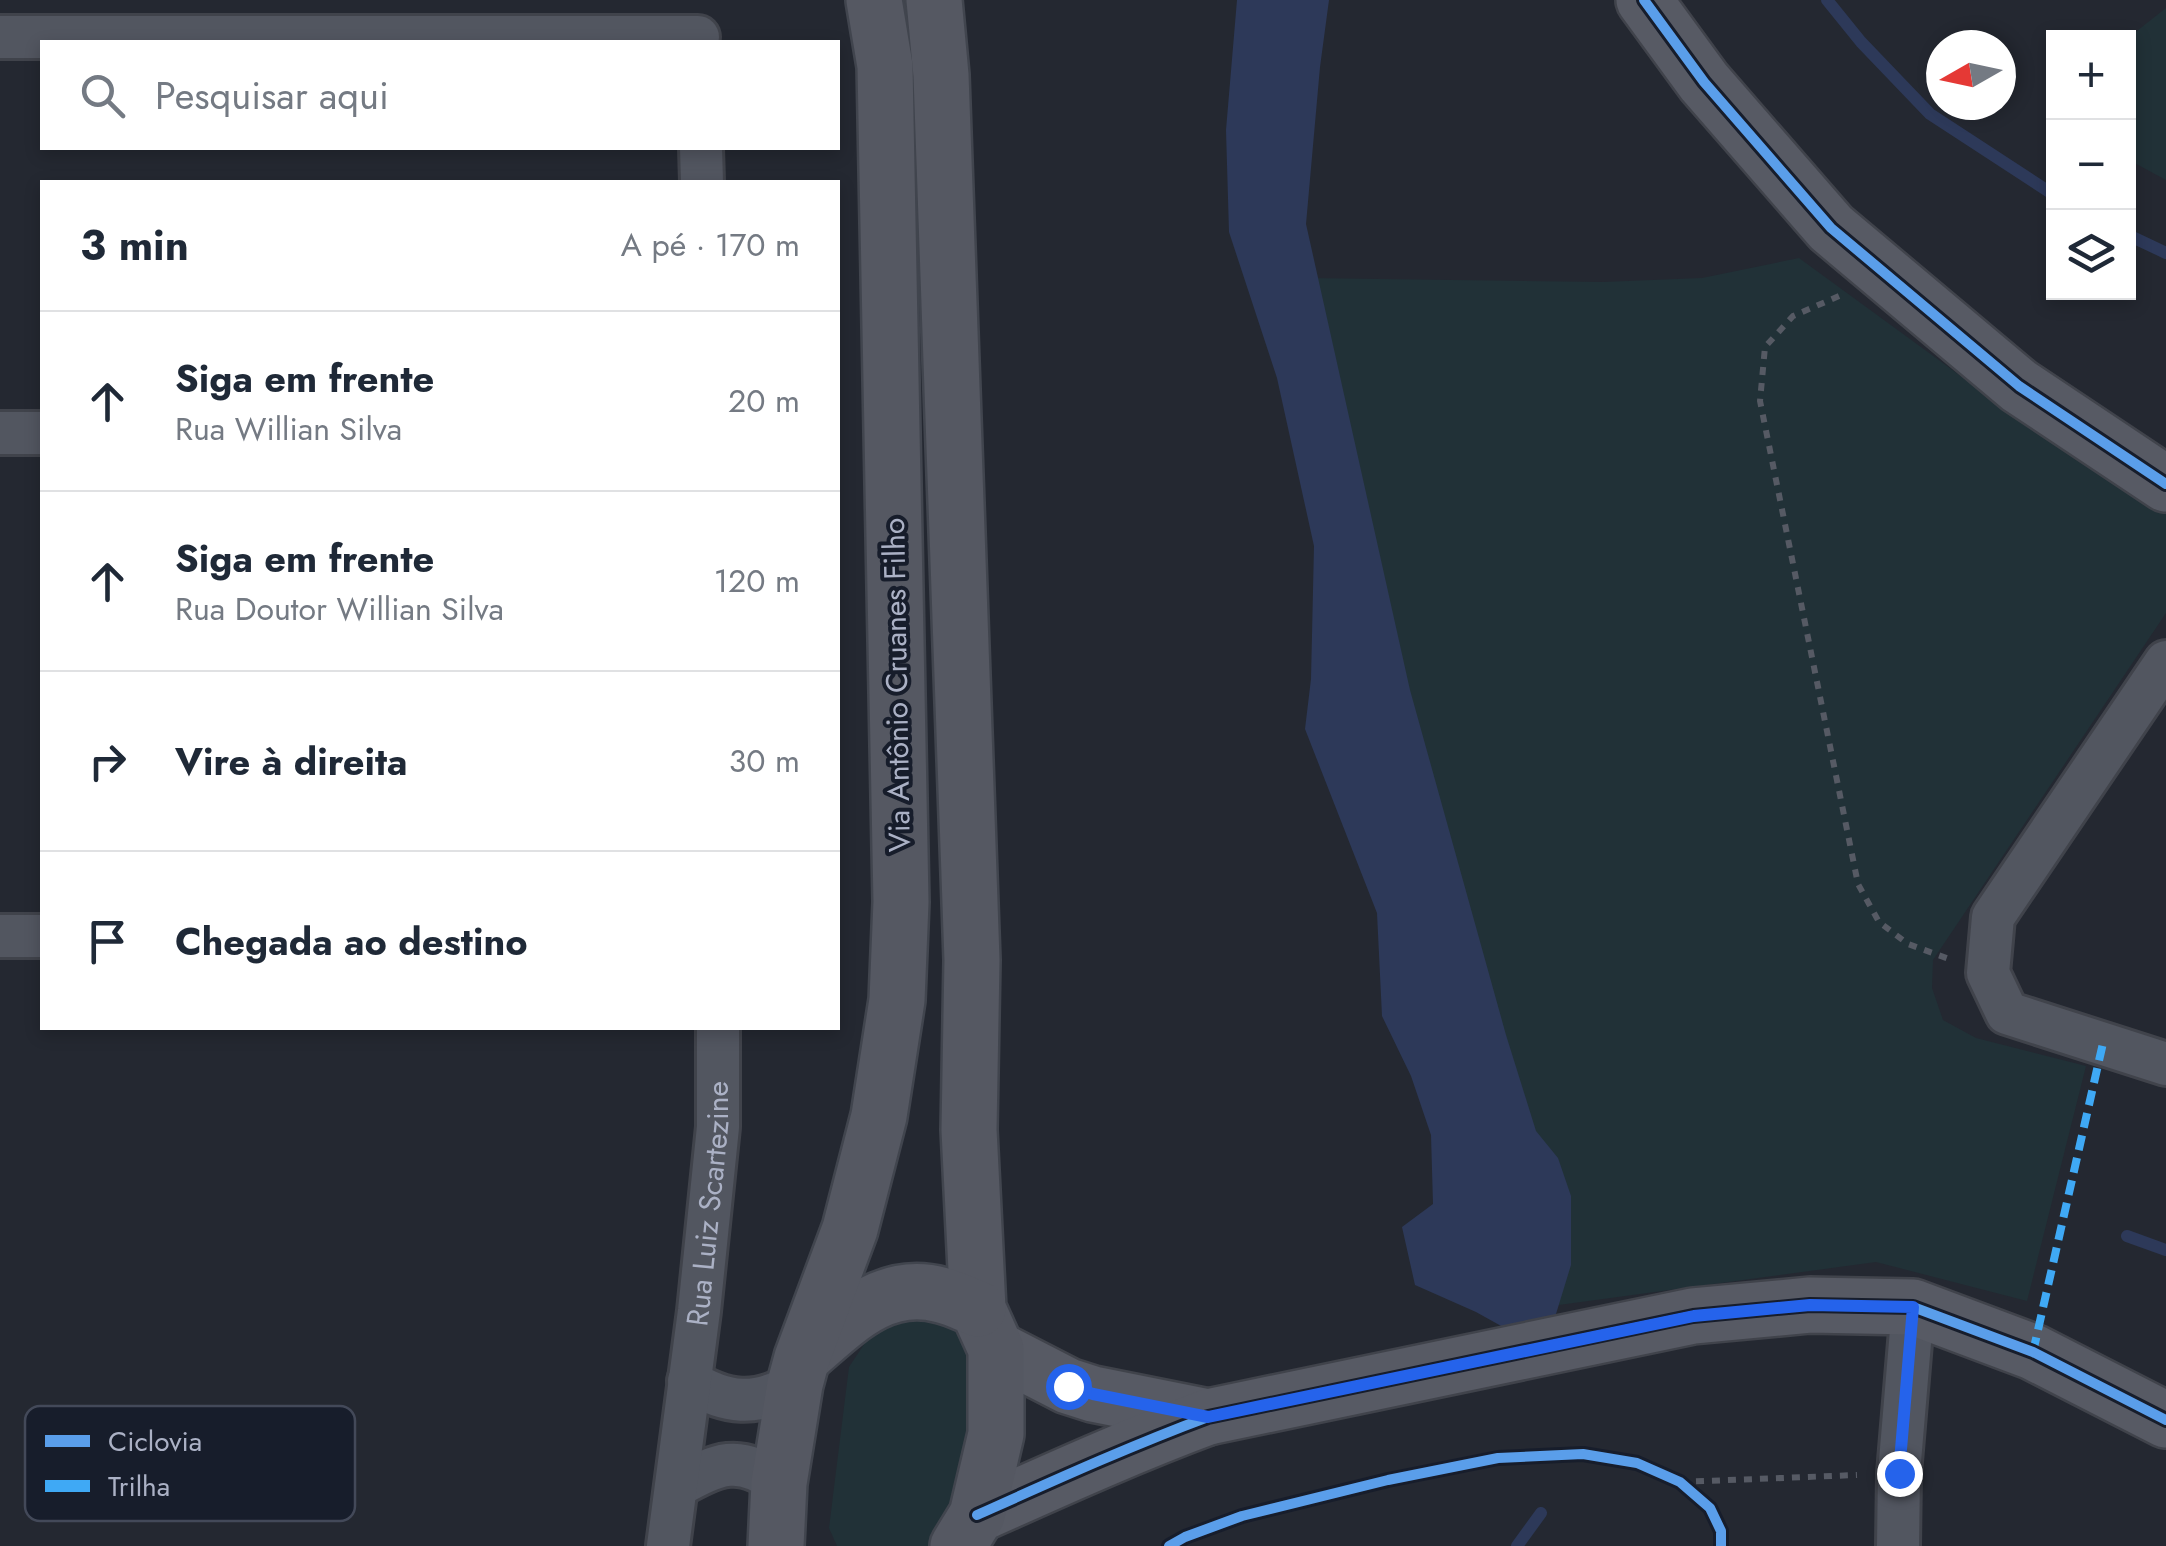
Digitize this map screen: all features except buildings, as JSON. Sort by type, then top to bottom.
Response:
[{"type":"main road","name":"Via Antônio Cruanes Filho","points":[[781,1525],[798,1371],[850,1228],[879,1116],[897,1000],[901,902],[885,66],[874,0]]},
{"type":"main road","name":"Via Antônio Cruanes Filho","points":[[934,0],[943,110],[972,940],[969,1130],[996,1434],[967,1530]]},
{"type":"main road","points":[[798,1371],[870,1302],[905,1292],[939,1294],[987,1329]]},
{"type":"street","points":[[1644,0],[1704,82],[1832,228],[2019,386],[2166,484]]},
{"type":"street","points":[[0,37],[697,26]]},
{"type":"street","points":[[700,150],[702,180]]},
{"type":"street","points":[[0,433],[40,433]]},
{"type":"street","points":[[2166,662],[1993,917],[1988,973],[2008,1012],[2166,1064]]},
{"type":"street","points":[[0,936],[40,936]]},
{"type":"street","name":"Rua Luiz Scartezine","points":[[668,1546],[718,1127],[718,1030]]},
{"type":"street","points":[[967,1530],[1139,1443],[1208,1417],[1694,1316],[1810,1305],[1913,1307],[2033,1352],[2166,1420]]},
{"type":"street","points":[[1898,1546],[1899,1473],[1913,1307]]},
{"type":"street","points":[[987,1329],[1068,1386],[1208,1417]]},
{"type":"street","points":[[689,1381],[708,1394],[729,1400],[754,1400],[778,1394],[798,1371]]},
{"type":"street","points":[[677,1486],[704,1472],[745,1464],[761,1470],[781,1525]]},
{"type":"path","points":[[1887,275],[1794,316],[1765,347],[1760,401],[1858,884],[1879,922],[1908,944],[1988,973]]},
{"type":"path","points":[[1680,1482],[1899,1473]]},
{"type":"path","points":[[1666,1476],[1695,1495]]},
{"type":"shaded area","points":[[2166,8],[2166,180],[2136,164],[2136,32]]},
{"type":"shaded area","points":[[1799,258],[2010,412],[2166,500],[2166,613],[1933,960],[1932,988],[1943,1020],[1976,1038],[2086,1066],[2027,1301],[1876,1262],[1544,1307],[1307,278],[1604,282],[1702,278]]},
{"type":"shaded area","points":[[929,1310],[980,1343],[977,1442],[938,1546],[837,1546],[829,1528],[849,1367],[867,1340],[894,1321]]},
{"type":"water","points":[[1237,0],[1329,0],[1306,224],[1410,690],[1536,1131],[1558,1158],[1571,1196],[1571,1265],[1552,1327],[1512,1332],[1415,1285],[1402,1227],[1433,1204],[1431,1135],[1411,1076],[1382,1016],[1377,913],[1305,729],[1311,679],[1314,546],[1277,378],[1229,232],[1226,130]]},
{"type":"waterway","points":[[1827,0],[1930,114],[2046,190]]},
{"type":"waterway","points":[[2136,239],[2166,253]]},
{"type":"waterway","points":[[2127,1236],[2166,1250]]},
{"type":"waterway","points":[[1517,1546],[1541,1513]]},
{"type":"marked path","points":[[2033,1352],[2103,1043]]},
{"type":"cycle path","points":[[1644,0],[1704,82],[1831,228],[2019,386],[2166,484]]},
{"type":"cycle path","points":[[977,1515],[1208,1417],[1693,1316],[1810,1305],[1913,1307],[2033,1352],[2166,1420]]},
{"type":"cycle path","points":[[1169,1546],[1242,1516],[1388,1480],[1498,1458],[1583,1454],[1637,1463],[1680,1482],[1710,1508],[1721,1531],[1721,1546]]},
{"type":"route","points":[[1068,1386],[1208,1417],[1694,1316],[1810,1305],[1913,1307],[1899,1473]]}]
